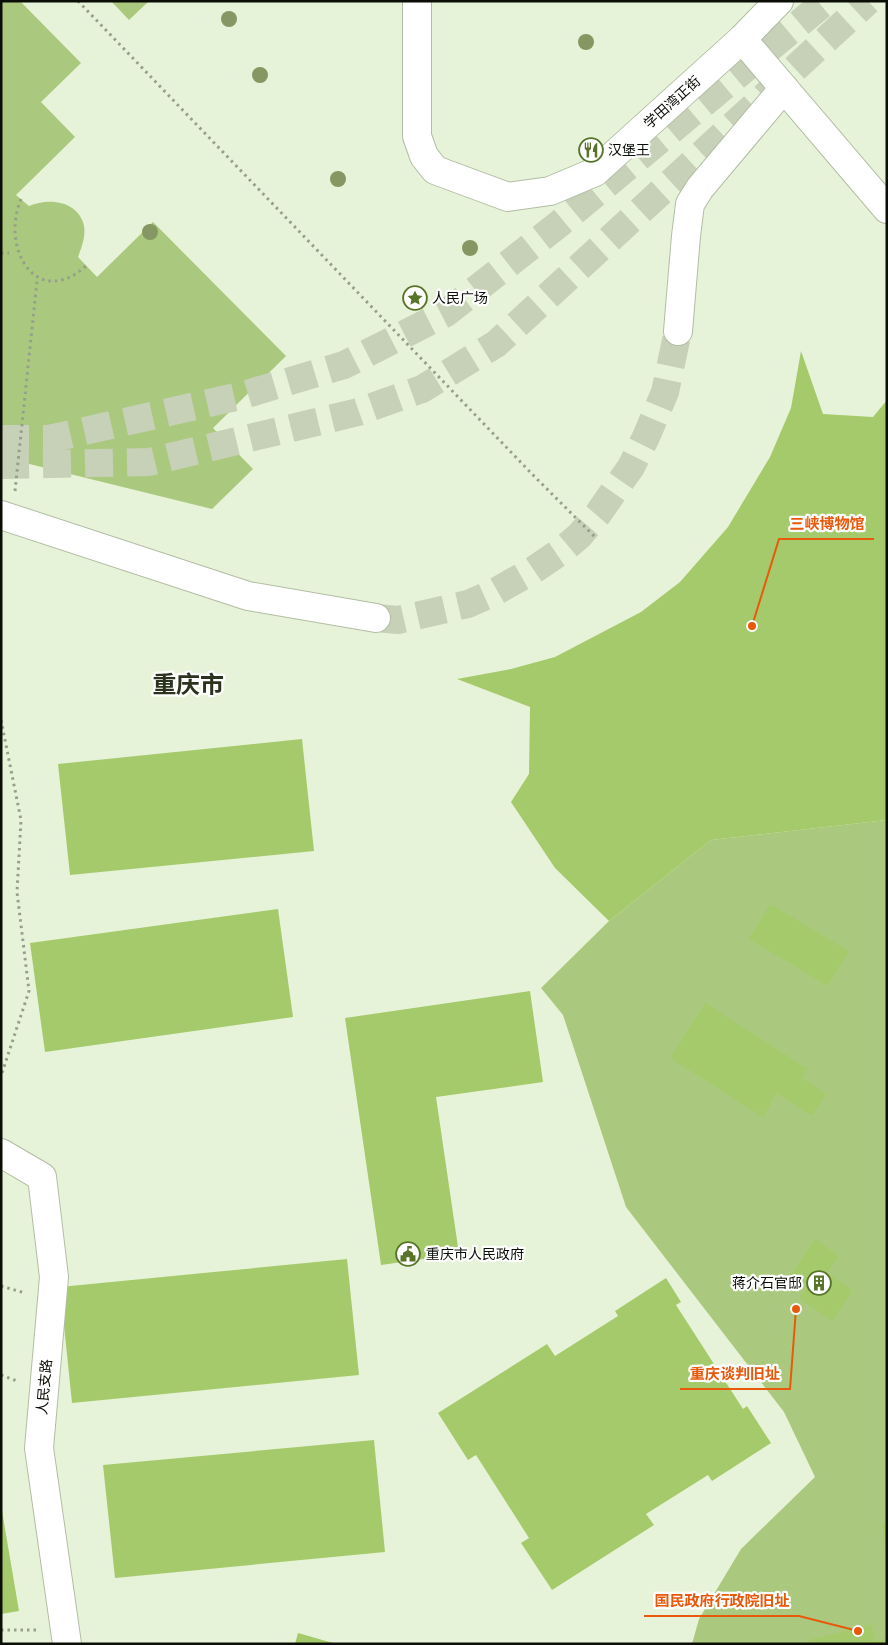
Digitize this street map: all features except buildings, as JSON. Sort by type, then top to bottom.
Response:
[{"type":"street","name":"学田湾正街","points":[[417,1],[417,136],[424,156],[435,170],[508,197],[550,192],[595,172],[742,39],[779,1]]},
{"type":"street","points":[[742,39],[887,209]]},
{"type":"street","points":[[678,331],[690,204],[700,188],[784,88]]},
{"type":"street","points":[[7,517],[248,596],[376,618]]},
{"type":"street","name":"人民支路","points":[[1,1153],[42,1177],[54,1278],[39,1448],[66,1637]]},
{"type":"path","points":[[78,1],[532,474],[597,539]]},
{"type":"path","points":[[12,209],[21,200]]},
{"type":"path","points":[[7,249],[13,261]]},
{"type":"path","points":[[1,253],[9,253]]},
{"type":"path","points":[[30,276],[37,281],[67,279],[78,274],[86,266]]},
{"type":"path","points":[[7,517],[37,281]]},
{"type":"path","points":[[1,720],[21,820],[17,892],[29,991],[1,1076]]},
{"type":"path","points":[[1,1630],[66,1637]]},
{"type":"green space","points":[[1,1],[20,1],[81,63],[41,102],[75,137],[16,195],[29,206],[36,203],[52,202],[67,205],[74,209],[84,226],[84,240],[78,257],[97,277],[153,222],[286,356],[213,428],[253,469],[212,509],[1,457]]},
{"type":"green space","points":[[111,1],[149,1],[129,20]]},
{"type":"green space","points":[[887,820],[887,1644],[692,1644],[699,1619],[741,1549],[815,1477],[784,1412],[626,1207],[563,1015],[541,988],[609,921],[711,840]]},
{"type":"tunnel","points":[[1,439],[49,439],[240,396],[344,365],[446,313],[559,224],[826,1]]},
{"type":"tunnel","points":[[1,465],[149,462],[358,412],[422,389],[496,344],[868,1]]},
{"type":"tunnel","points":[[376,618],[398,620],[468,604],[493,593],[532,571],[579,536],[598,514],[631,467],[646,437],[665,392],[678,331]]},
{"type":"place","name":"汉堡王","points":[[591,150]]},
{"type":"place","name":"人民广场","points":[[415,298]]},
{"type":"place","name":"三峡博物馆","points":[[752,626]]},
{"type":"place","name":"重庆市人民政府","points":[[408,1254]]},
{"type":"place","name":"蒋介石官邸","points":[[819,1283]]},
{"type":"place","name":"重庆谈判旧址","points":[[796,1309]]},
{"type":"place","name":"国民政府行政院旧址","points":[[858,1631]]},
{"type":"district","name":"重庆市","points":[[188,685]]}]
